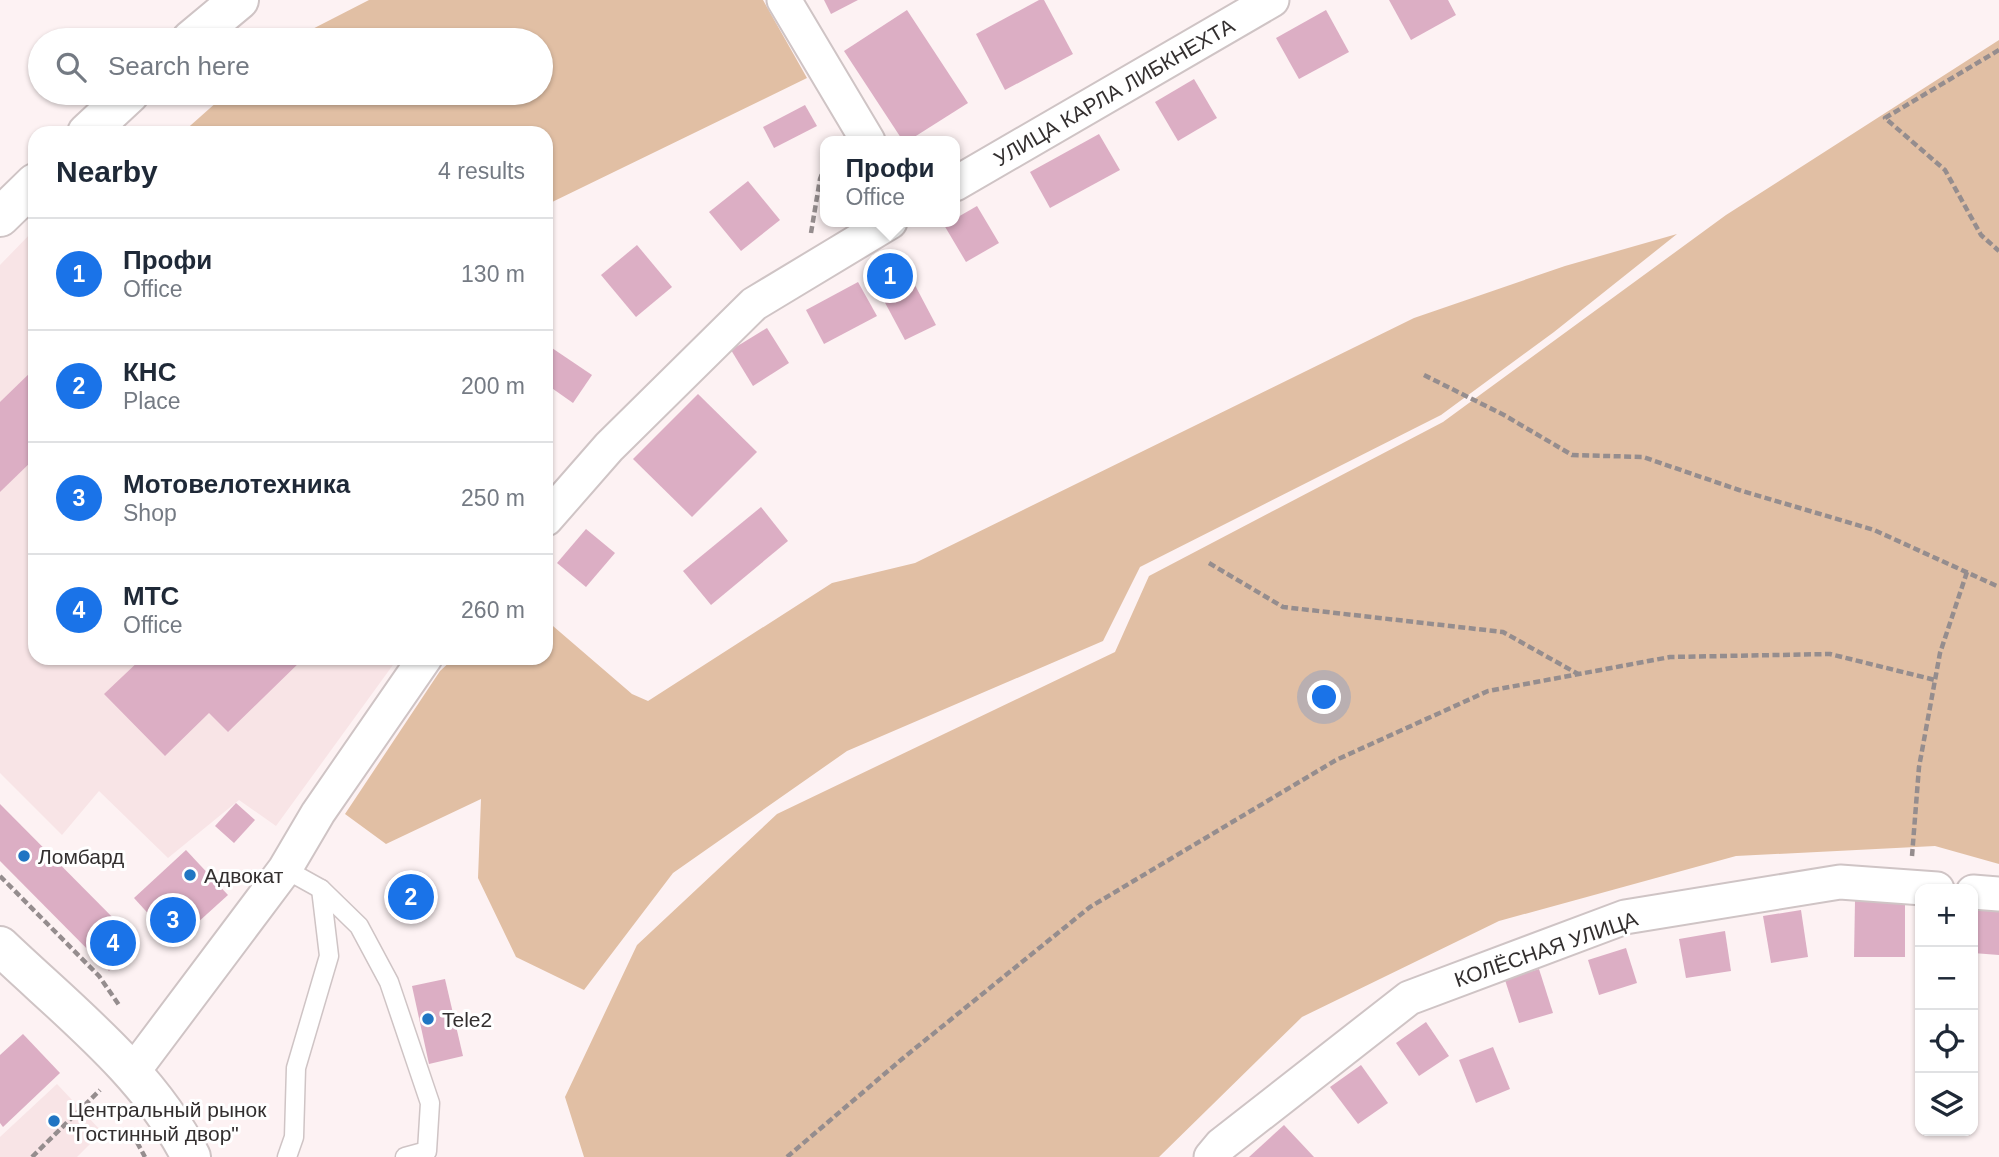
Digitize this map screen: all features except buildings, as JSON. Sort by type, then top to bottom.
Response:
[{"type":"main road","points":[[205,28],[239,0]]},
{"type":"main road","points":[[95,126],[117,105]]},
{"type":"main road","points":[[0,217],[28,190]]},
{"type":"main road","points":[[0,946],[159,1106],[191,1157]]},
{"type":"street","points":[[784,0],[865,136]]},
{"type":"street","name":"УЛИЦА КАРЛА ЛИБКНЕХТА","points":[[960,181],[1272,0]]},
{"type":"street","points":[[553,511],[610,446],[754,304],[882,227]]},
{"type":"street","points":[[128,1072],[285,869],[318,813],[420,665]]},
{"type":"street","name":"КОЛЁСНАЯ УЛИЦА","points":[[1210,1157],[1221,1145],[1409,998],[1625,917],[1840,883],[1915,888]]},
{"type":"street","points":[[1978,892],[1999,894]]},
{"type":"lane","points":[[285,869],[321,889],[359,926],[389,982],[430,1103],[428,1154],[405,1157]]},
{"type":"lane","points":[[287,1157],[294,1137],[296,1068],[329,956],[321,889]]},
{"type":"path","points":[[1999,50],[1885,118],[1945,170],[1981,235],[1999,251]]},
{"type":"path","points":[[814,267],[811,226],[820,187]]},
{"type":"path","points":[[1424,374],[1504,415],[1572,455],[1643,457],[1739,490],[1874,530],[1999,587]]},
{"type":"path","points":[[1209,563],[1283,607],[1503,632],[1579,674]]},
{"type":"path","points":[[1923,884],[1919,767],[1940,653],[1967,572]]},
{"type":"path","points":[[787,1157],[902,1059],[1090,907],[1336,760],[1488,691],[1670,657],[1830,654],[1935,680]]},
{"type":"path","points":[[0,876],[99,976],[128,1072],[32,1157]]},
{"type":"shaded area","points":[[369,0],[763,0],[807,78],[553,202],[553,126],[190,126],[214,105],[553,105],[553,28],[314,28]]},
{"type":"shaded area","points":[[1999,40],[1999,864],[1935,846],[1736,856],[1499,921],[1302,1017],[1159,1157],[584,1157],[565,1097],[637,945],[777,814],[1115,652],[1149,576],[1443,422],[1726,215]]},
{"type":"shaded area","points":[[1677,234],[1554,332],[1441,415],[1140,567],[1103,641],[847,751],[673,873],[584,990],[516,957],[478,878],[481,799],[386,844],[345,814],[446,665],[553,665],[553,626],[632,694],[648,701],[832,583],[915,563],[1414,318],[1565,266]]},
{"type":"shaded area","points":[[28,236],[28,665],[393,665],[276,826],[239,800],[168,858],[99,791],[62,835],[0,773],[0,265]]},
{"type":"shaded area","name":"Центральный рынок \"Гостинный двор\"","points":[[57,1084],[102,1132],[77,1157],[0,1157],[0,1137]]},
{"type":"place","name":"Профи","points":[[890,276]]},
{"type":"place","name":"Ломбард","points":[[24,856]]},
{"type":"place","name":"Адвокат","points":[[190,875]]},
{"type":"place","name":"КНС","points":[[411,897]]},
{"type":"place","name":"Мотовелотехника","points":[[173,920]]},
{"type":"place","name":"МТС","points":[[113,943]]},
{"type":"place","name":"Tele2","points":[[428,1019]]},
{"type":"place","name":"Центральный рынок \"Гостинный двор\"","points":[[54,1121]]}]
